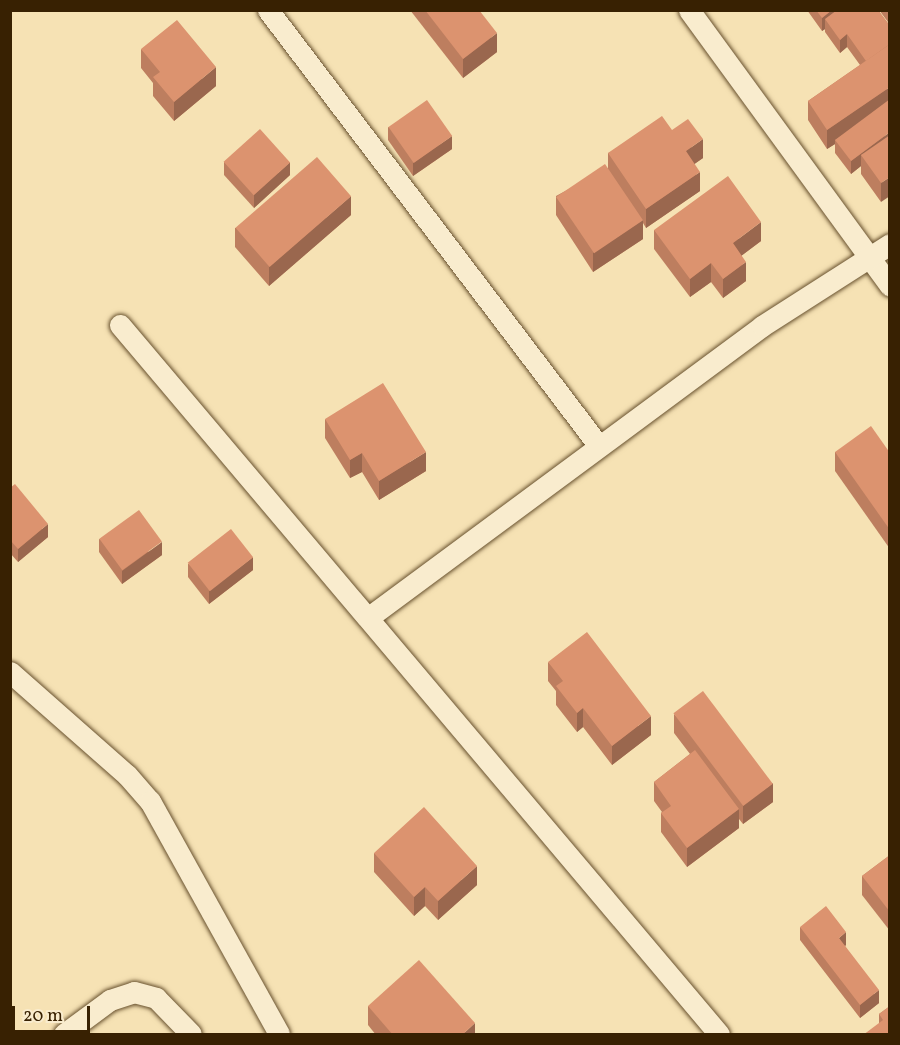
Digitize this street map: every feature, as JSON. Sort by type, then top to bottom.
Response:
[{"type":"street","points":[[268,10],[599,446]]},
{"type":"street","points":[[689,10],[872,258],[890,286]]},
{"type":"street","points":[[369,617],[762,326],[872,258],[890,244]]},
{"type":"street","points":[[120,325],[369,617],[719,1035]]},
{"type":"street","points":[[10,672],[127,775],[150,801],[279,1035]]},
{"type":"street","points":[[64,1035],[110,1000],[134,992],[156,998],[191,1035]]},
{"type":"building","points":[[425,10],[479,10],[497,33],[463,59]]},
{"type":"building","points":[[816,10],[832,10],[822,18]]},
{"type":"building","points":[[837,10],[878,10],[890,26],[890,44],[866,61],[847,34],[840,40],[825,19]]},
{"type":"building","points":[[177,20],[216,67],[174,102],[153,77],[160,72],[141,49]]},
{"type":"building","points":[[890,44],[890,87],[827,130],[808,101]]},
{"type":"building","points":[[890,99],[890,132],[851,161],[835,140]]},
{"type":"building","points":[[427,100],[452,136],[414,163],[388,127]]},
{"type":"building","points":[[662,116],[672,130],[688,119],[703,139],[686,151],[700,172],[646,209],[608,153]]},
{"type":"building","points":[[260,129],[290,162],[254,195],[224,162]]},
{"type":"building","points":[[890,135],[890,177],[881,183],[861,155]]},
{"type":"building","points":[[317,157],[351,196],[270,267],[235,228]]},
{"type":"building","points":[[605,164],[643,220],[594,253],[556,197]]},
{"type":"building","points":[[728,176],[761,222],[733,243],[746,262],[723,279],[711,263],[690,279],[654,230]]},
{"type":"building","points":[[383,383],[426,452],[379,481],[362,453],[350,460],[325,419]]},
{"type":"building","points":[[871,426],[890,453],[890,530],[835,452]]},
{"type":"building","points":[[15,484],[48,524],[18,549],[10,540],[10,488]]},
{"type":"building","points":[[139,510],[162,542],[122,570],[99,539]]},
{"type":"building","points":[[231,529],[253,557],[210,591],[188,563]]},
{"type":"building","points":[[587,632],[651,716],[612,746],[583,708],[577,713],[556,686],[563,681],[548,662]]},
{"type":"building","points":[[703,691],[773,784],[743,806],[673,713]]},
{"type":"building","points":[[695,750],[739,809],[687,848],[661,813],[671,806],[654,782]]},
{"type":"building","points":[[424,807],[477,866],[438,901],[425,887],[414,897],[374,853]]},
{"type":"building","points":[[890,855],[890,912],[862,876]]},
{"type":"building","points":[[826,906],[846,932],[839,938],[879,990],[860,1005],[800,927]]},
{"type":"building","points":[[419,960],[475,1023],[462,1035],[393,1035],[368,1006]]},
{"type":"building","points":[[890,1006],[890,1035],[863,1035],[883,1020],[879,1014]]}]
